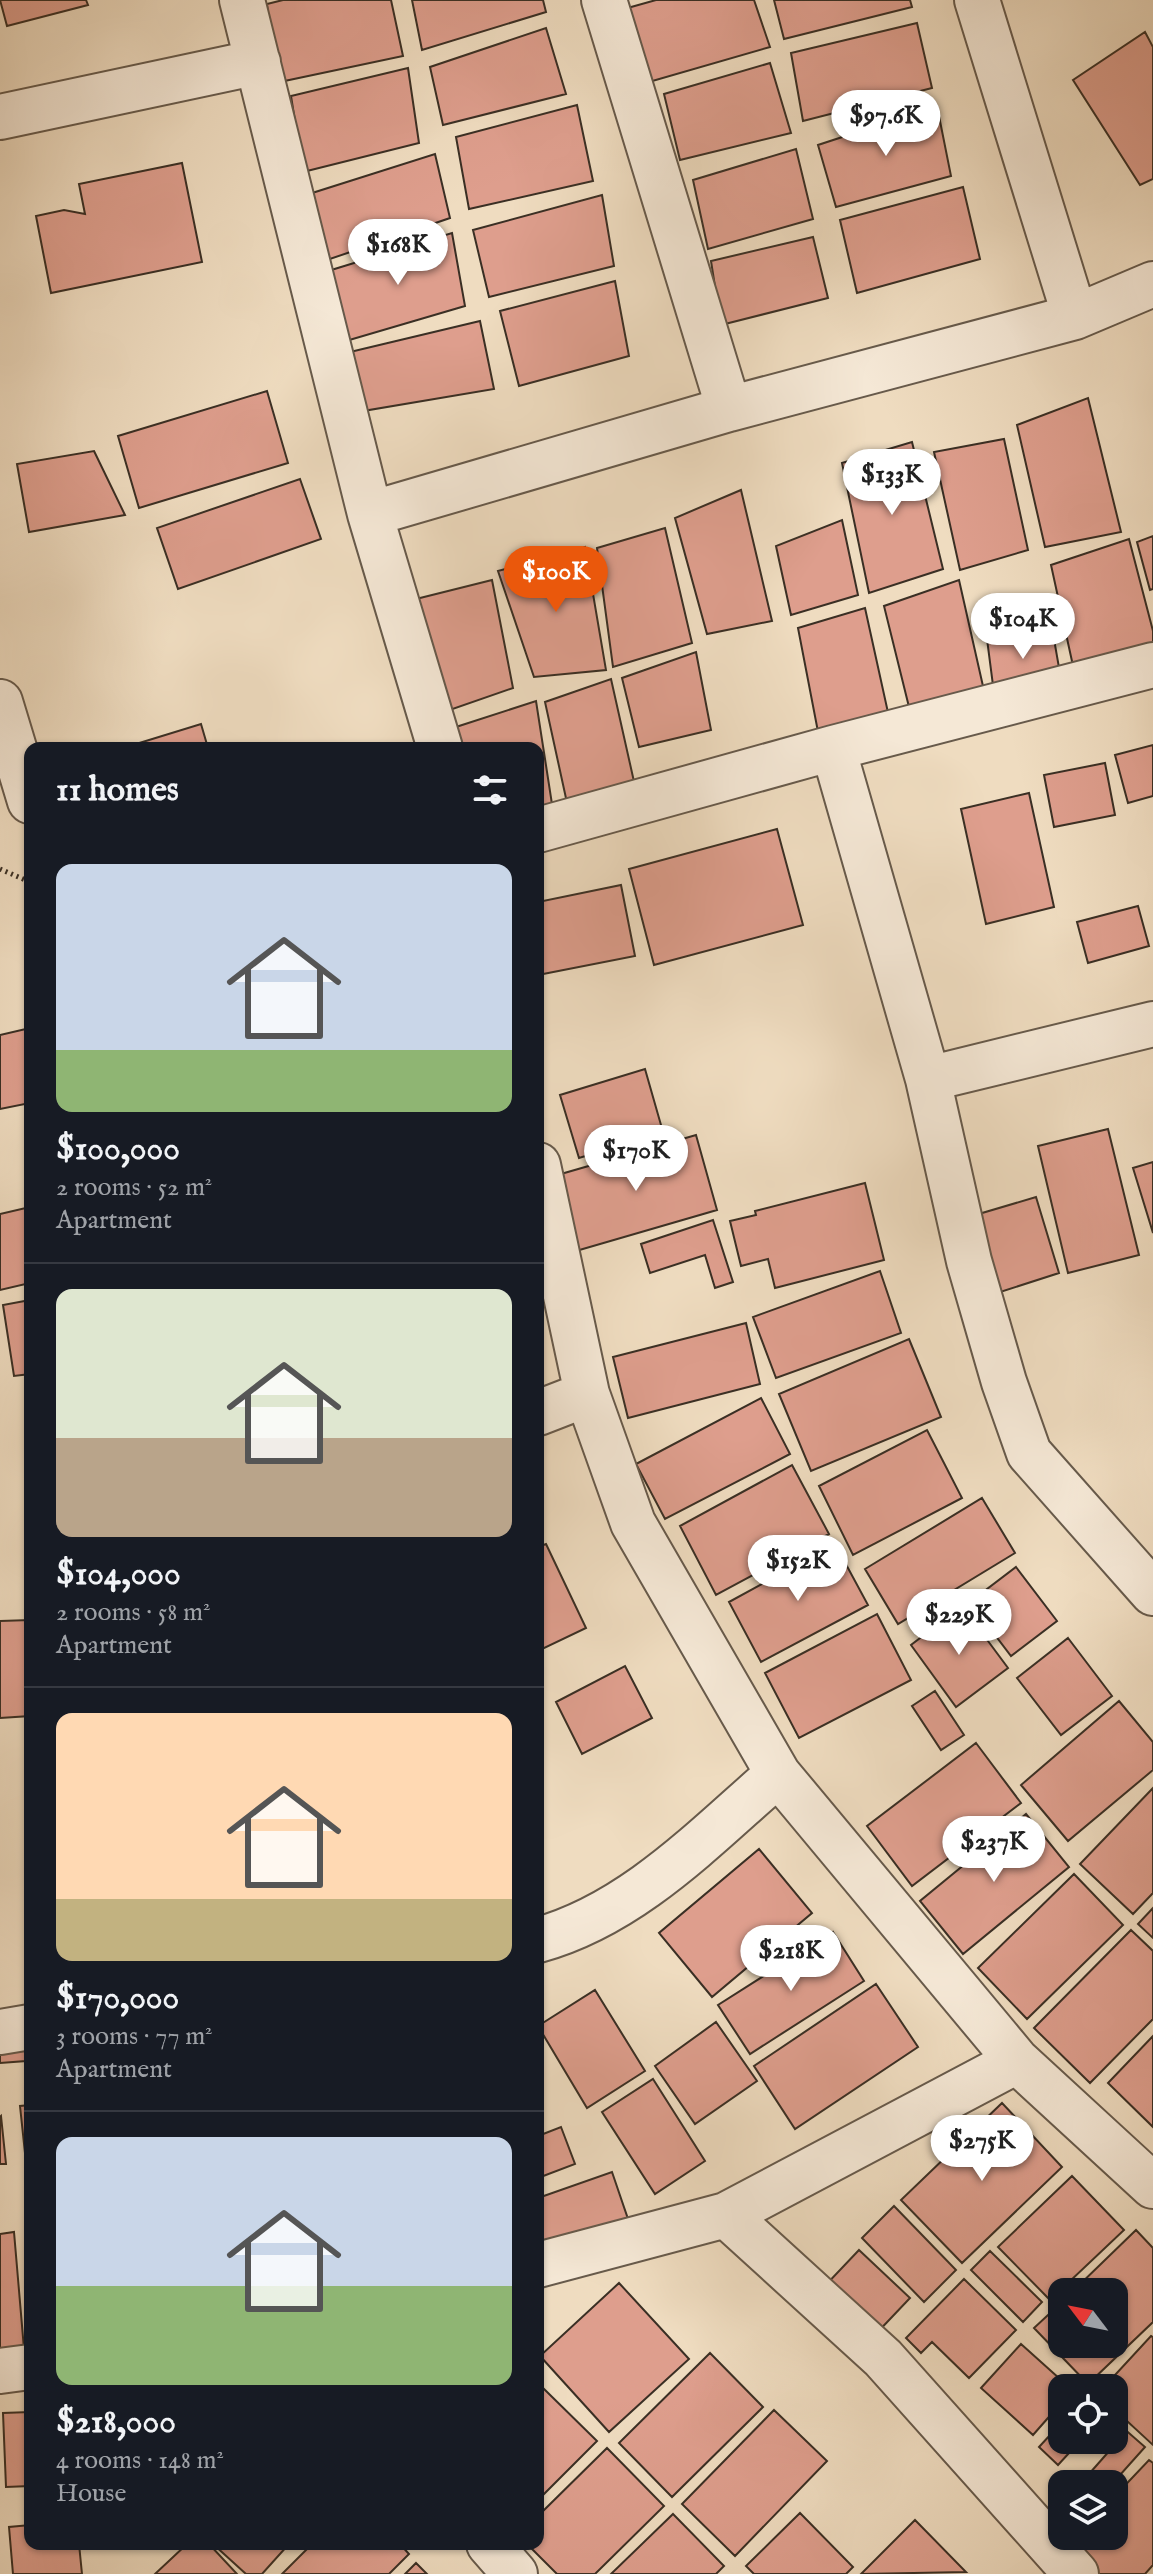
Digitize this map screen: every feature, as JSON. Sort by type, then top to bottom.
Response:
[{"type":"street","points":[[242,0],[370,514],[438,742]]},
{"type":"street","points":[[604,0],[729,409]]},
{"type":"street","points":[[977,0],[1075,317]]},
{"type":"street","points":[[0,117],[258,62]]},
{"type":"street","points":[[370,514],[729,409],[1075,317],[1153,284]]},
{"type":"street","points":[[544,828],[833,748],[1153,665]]},
{"type":"street","points":[[0,702],[24,781]]},
{"type":"street","points":[[833,748],[928,1079],[969,1261],[1004,1382],[1029,1453],[1153,1593]]},
{"type":"street","points":[[928,1079],[1153,1024]]},
{"type":"street","points":[[544,1193],[587,1394],[633,1523],[778,1774],[1017,2061],[1153,2186]]},
{"type":"street","points":[[544,1411],[587,1394]]},
{"type":"street","points":[[544,1938],[643,1891],[778,1774]]},
{"type":"street","points":[[0,2032],[24,2028]]},
{"type":"street","points":[[544,2263],[726,2215],[1017,2061]]},
{"type":"street","points":[[726,2215],[883,2358],[1076,2574]]},
{"type":"street","points":[[0,2371],[24,2368]]},
{"type":"street","points":[[494,2550],[515,2574]]},
{"type":"path","points":[[0,869],[24,879]]},
{"type":"building","points":[[0,0],[86,0],[88,5],[7,26]]},
{"type":"building","points":[[283,0],[391,0],[403,56],[275,83],[267,4]]},
{"type":"building","points":[[412,0],[543,0],[546,12],[422,50]]},
{"type":"building","points":[[656,0],[754,0],[770,47],[642,84],[624,9]]},
{"type":"building","points":[[774,0],[910,0],[912,7],[784,39]]},
{"type":"building","points":[[917,23],[932,88],[803,121],[791,53]]},
{"type":"building","points":[[546,28],[566,94],[443,125],[430,67]]},
{"type":"building","points":[[1145,32],[1153,47],[1153,179],[1140,185],[1073,80]]},
{"type":"building","points":[[770,63],[791,133],[680,160],[664,94]]},
{"type":"building","points":[[408,68],[419,143],[303,172],[291,96]]},
{"type":"building","points":[[577,105],[593,181],[469,209],[456,137]]},
{"type":"building","points":[[937,106],[951,176],[836,207],[818,145]]},
{"type":"building","points":[[796,149],[813,219],[708,249],[693,180]]},
{"type":"building","points":[[435,154],[450,218],[324,261],[309,194]]},
{"type":"building","points":[[182,163],[202,262],[51,293],[36,216],[64,210],[85,214],[79,184]]},
{"type":"building","points":[[963,187],[980,259],[857,293],[840,220]]},
{"type":"building","points":[[602,195],[614,266],[489,297],[473,230]]},
{"type":"building","points":[[452,233],[465,306],[346,341],[328,271]]},
{"type":"building","points":[[813,237],[828,298],[721,325],[711,261]]},
{"type":"building","points":[[615,281],[629,356],[519,386],[500,311]]},
{"type":"building","points":[[480,321],[494,389],[363,411],[350,352]]},
{"type":"building","points":[[267,391],[288,463],[139,508],[118,436]]},
{"type":"building","points":[[1088,398],[1121,532],[1045,547],[1017,425]]},
{"type":"building","points":[[1004,439],[1028,550],[960,570],[934,452]]},
{"type":"building","points":[[912,442],[943,569],[869,593],[842,463]]},
{"type":"building","points":[[94,451],[125,515],[29,532],[17,464]]},
{"type":"building","points":[[300,479],[321,539],[178,589],[157,528]]},
{"type":"building","points":[[741,490],[772,621],[707,634],[675,518]]},
{"type":"building","points":[[842,520],[858,595],[791,615],[776,546]]},
{"type":"building","points":[[665,528],[692,643],[613,667],[597,548]]},
{"type":"building","points":[[1153,536],[1153,589],[1150,590],[1137,542]]},
{"type":"building","points":[[1129,539],[1153,631],[1153,655],[1075,675],[1051,565]]},
{"type":"building","points":[[585,547],[606,670],[534,677],[498,571]]},
{"type":"building","points":[[492,580],[513,688],[444,712],[416,599]]},
{"type":"building","points":[[959,580],[985,695],[910,711],[884,606]]},
{"type":"building","points":[[865,608],[889,717],[819,737],[798,628]]},
{"type":"building","points":[[1051,622],[1061,679],[995,701],[987,639]]},
{"type":"building","points":[[696,652],[711,730],[639,747],[622,678]]},
{"type":"building","points":[[611,679],[637,795],[569,812],[545,702]]},
{"type":"building","points":[[536,701],[542,742],[460,742],[456,727]]},
{"type":"building","points":[[201,724],[206,742],[142,742]]},
{"type":"building","points":[[1153,745],[1153,796],[1128,803],[1115,755]]},
{"type":"building","points":[[544,753],[554,817],[544,820]]},
{"type":"building","points":[[1105,763],[1115,815],[1054,827],[1044,775]]},
{"type":"building","points":[[1029,793],[1054,907],[986,924],[961,809]]},
{"type":"building","points":[[777,829],[803,925],[654,965],[629,869]]},
{"type":"building","points":[[621,885],[635,956],[544,974],[544,901]]},
{"type":"building","points":[[1138,906],[1149,946],[1088,963],[1077,922]]},
{"type":"building","points":[[24,1029],[24,1104],[0,1109],[0,1035]]},
{"type":"building","points":[[645,1069],[663,1132],[579,1158],[560,1095]]},
{"type":"building","points":[[1108,1129],[1139,1255],[1068,1273],[1038,1146]]},
{"type":"building","points":[[696,1135],[717,1210],[576,1251],[554,1176]]},
{"type":"building","points":[[1153,1162],[1153,1233],[1133,1168]]},
{"type":"building","points":[[865,1183],[884,1260],[775,1288],[768,1259],[741,1266],[730,1221],[756,1215],[755,1211]]},
{"type":"building","points":[[1036,1197],[1059,1273],[994,1294],[972,1216]]},
{"type":"building","points":[[24,1208],[24,1284],[0,1290],[0,1214]]},
{"type":"building","points":[[713,1220],[733,1282],[715,1288],[705,1255],[650,1273],[641,1244]]},
{"type":"building","points":[[880,1271],[901,1333],[776,1378],[753,1317]]},
{"type":"building","points":[[24,1301],[24,1375],[14,1376],[3,1305]]},
{"type":"building","points":[[746,1323],[760,1384],[628,1418],[613,1357]]},
{"type":"building","points":[[909,1339],[941,1417],[811,1471],[779,1394]]},
{"type":"building","points":[[761,1398],[790,1454],[665,1519],[636,1464]]},
{"type":"building","points":[[927,1430],[962,1498],[853,1555],[819,1486]]},
{"type":"building","points":[[792,1465],[829,1534],[716,1595],[680,1526]]},
{"type":"building","points":[[982,1498],[1015,1553],[898,1624],[865,1569]]},
{"type":"building","points":[[835,1544],[868,1605],[761,1662],[729,1602]]},
{"type":"building","points":[[544,1545],[586,1628],[544,1648]]},
{"type":"building","points":[[1016,1567],[1057,1621],[1011,1656],[970,1602]]},
{"type":"building","points":[[962,1606],[1008,1668],[956,1707],[911,1645]]},
{"type":"building","points":[[877,1614],[911,1680],[799,1738],[765,1673]]},
{"type":"building","points":[[24,1620],[24,1716],[0,1718],[0,1621]]},
{"type":"building","points":[[1068,1638],[1112,1696],[1061,1735],[1017,1678]]},
{"type":"building","points":[[625,1666],[652,1718],[582,1754],[556,1702]]},
{"type":"building","points":[[935,1691],[964,1735],[941,1750],[912,1706]]},
{"type":"building","points":[[1119,1701],[1153,1742],[1153,1770],[1068,1841],[1021,1785]]},
{"type":"building","points":[[976,1743],[1021,1803],[912,1886],[867,1826]]},
{"type":"building","points":[[1153,1788],[1153,1893],[1133,1914],[1080,1864]]},
{"type":"building","points":[[1026,1814],[1069,1867],[963,1954],[920,1901]]},
{"type":"building","points":[[759,1849],[812,1913],[712,1997],[659,1933]]},
{"type":"building","points":[[1074,1874],[1123,1925],[1027,2019],[978,1968]]},
{"type":"building","points":[[1153,1908],[1153,1938],[1138,1924]]},
{"type":"building","points":[[1131,1930],[1153,1951],[1153,2019],[1090,2083],[1034,2028]]},
{"type":"building","points":[[833,1932],[864,1981],[750,2054],[718,2005]]},
{"type":"building","points":[[876,1984],[918,2047],[795,2129],[754,2066]]},
{"type":"building","points":[[595,1990],[645,2071],[587,2108],[544,2036],[544,2022]]},
{"type":"building","points":[[716,2022],[757,2081],[695,2124],[655,2066]]},
{"type":"building","points":[[1153,2036],[1153,2127],[1108,2083]]},
{"type":"building","points":[[24,2049],[24,2061],[0,2063],[0,2050]]},
{"type":"building","points":[[653,2079],[705,2161],[655,2194],[602,2112]]},
{"type":"building","points":[[1002,2103],[1062,2167],[962,2263],[901,2200]]},
{"type":"building","points":[[20,2106],[24,2106],[24,2144]]},
{"type":"building","points":[[1,2116],[6,2164],[0,2164]]},
{"type":"building","points":[[561,2127],[575,2164],[544,2176],[544,2134]]},
{"type":"building","points":[[612,2172],[628,2219],[544,2249],[544,2196]]},
{"type":"building","points":[[1072,2176],[1124,2230],[1073,2278],[1048,2278],[1048,2298],[998,2247]]},
{"type":"building","points":[[894,2206],[956,2270],[924,2302],[862,2238]]},
{"type":"building","points":[[1136,2230],[1153,2248],[1153,2322],[1128,2346],[1128,2278],[1086,2278]]},
{"type":"building","points":[[14,2232],[24,2349],[0,2352],[0,2234]]},
{"type":"building","points":[[859,2250],[910,2298],[872,2338],[821,2290]]},
{"type":"building","points":[[990,2251],[1042,2302],[1023,2322],[971,2270]]},
{"type":"building","points":[[964,2279],[1016,2330],[969,2378],[932,2342],[921,2353],[906,2338]]},
{"type":"building","points":[[619,2283],[689,2359],[609,2432],[544,2360],[544,2352]]},
{"type":"building","points":[[1048,2315],[1048,2343],[1034,2328]]},
{"type":"building","points":[[1153,2337],[1153,2445],[1128,2422],[1128,2374],[1116,2374]]},
{"type":"building","points":[[1021,2344],[1054,2374],[1048,2374],[1048,2418],[1033,2435],[981,2388]]},
{"type":"building","points":[[710,2353],[763,2407],[672,2497],[619,2443]]},
{"type":"building","points":[[1063,2358],[1115,2358],[1098,2374],[1078,2374]]},
{"type":"building","points":[[544,2389],[597,2441],[544,2494]]},
{"type":"building","points":[[774,2410],[827,2461],[735,2556],[682,2504]]},
{"type":"building","points":[[24,2412],[24,2486],[6,2487],[3,2413]]},
{"type":"building","points":[[1128,2432],[1145,2447],[1124,2470],[1093,2470],[1107,2454],[1128,2454]]},
{"type":"building","points":[[1048,2437],[1048,2454],[1068,2454],[1058,2465],[1039,2447]]},
{"type":"building","points":[[607,2448],[664,2506],[595,2574],[557,2574],[533,2550],[544,2550],[544,2510]]},
{"type":"building","points":[[1149,2460],[1153,2463],[1153,2565],[1145,2574],[1084,2574],[1061,2553],[1064,2550],[1128,2550],[1128,2482]]},
{"type":"building","points":[[800,2513],[853,2567],[846,2574],[754,2574],[746,2566]]},
{"type":"building","points":[[673,2514],[724,2566],[716,2574],[611,2574]]},
{"type":"building","points":[[915,2520],[966,2572],[861,2574]]},
{"type":"building","points":[[24,2526],[24,2550],[80,2550],[82,2574],[13,2574],[9,2527]]},
{"type":"building","points":[[181,2550],[215,2550],[237,2574],[155,2574]]},
{"type":"building","points":[[220,2550],[284,2550],[262,2574],[246,2574]]},
{"type":"building","points":[[306,2550],[405,2550],[409,2554],[389,2574],[282,2574]]},
{"type":"building","points":[[416,2563],[427,2574],[405,2574]]}]
